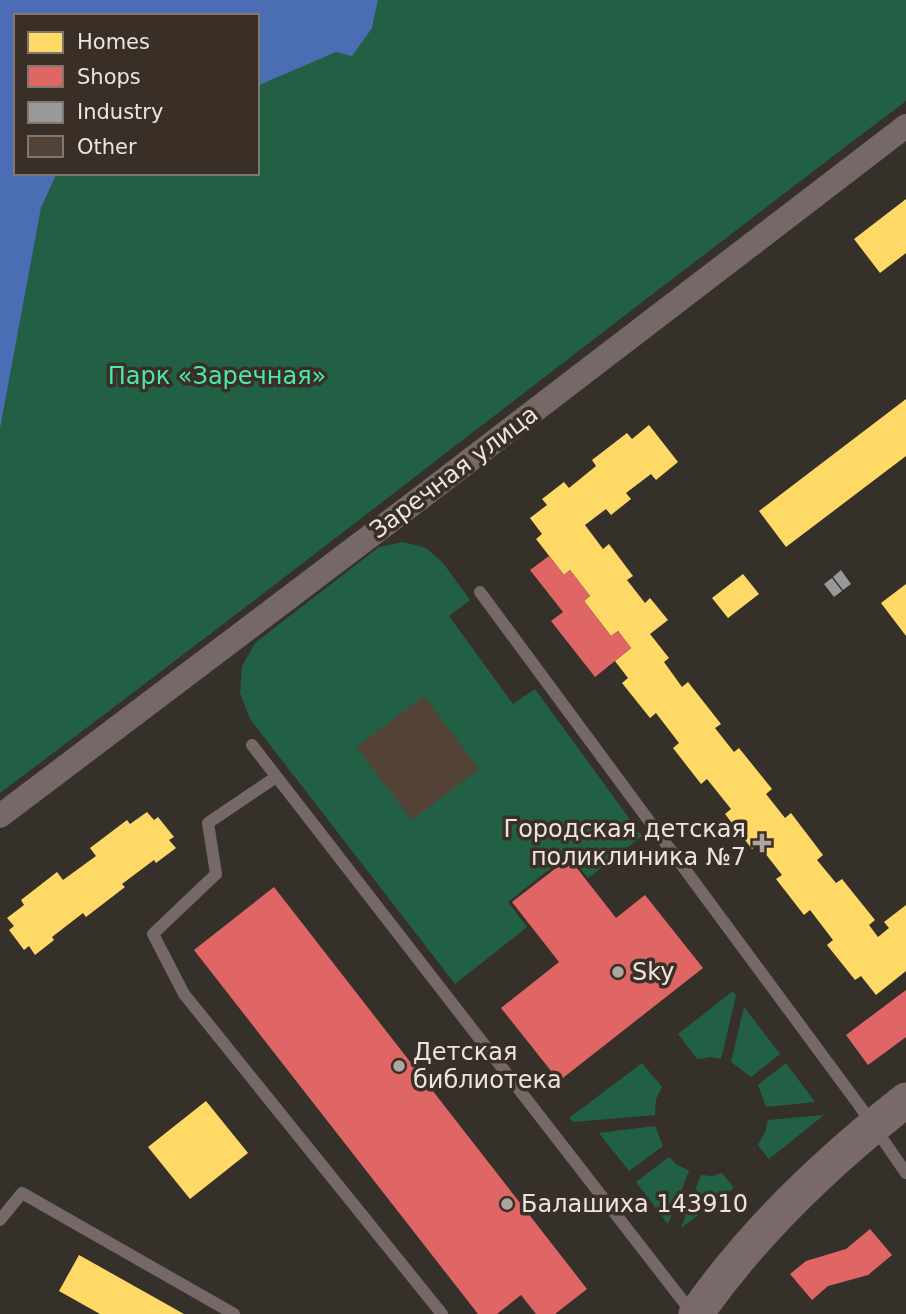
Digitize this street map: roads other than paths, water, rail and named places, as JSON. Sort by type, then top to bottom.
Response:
[{"type":"main road","points":[[695,1314],[746,1250],[812,1181],[906,1100]]},
{"type":"street","name":"Заречная улица","points":[[0,816],[906,126]]},
{"type":"lane","points":[[480,592],[906,1174]]},
{"type":"lane","points":[[252,745],[695,1314]]},
{"type":"lane","points":[[276,777],[208,824],[216,874],[153,934],[184,994],[442,1314]]},
{"type":"lane","points":[[0,1220],[22,1193],[234,1314]]},
{"type":"water","points":[[0,0],[378,0],[372,28],[352,56],[336,52],[259,85],[259,14],[14,14],[14,175],[56,175],[41,208],[0,429]]},
{"type":"place","name":"Городская детская поликлиника №7","points":[[762,843]]},
{"type":"place","name":"Sky","points":[[618,972]]},
{"type":"place","name":"Детская библиотека","points":[[399,1066]]},
{"type":"place","name":"Балашиха 143910","points":[[507,1204]]},
{"type":"park label","name":"Парк «Заречная»","points":[[217,376]]}]
